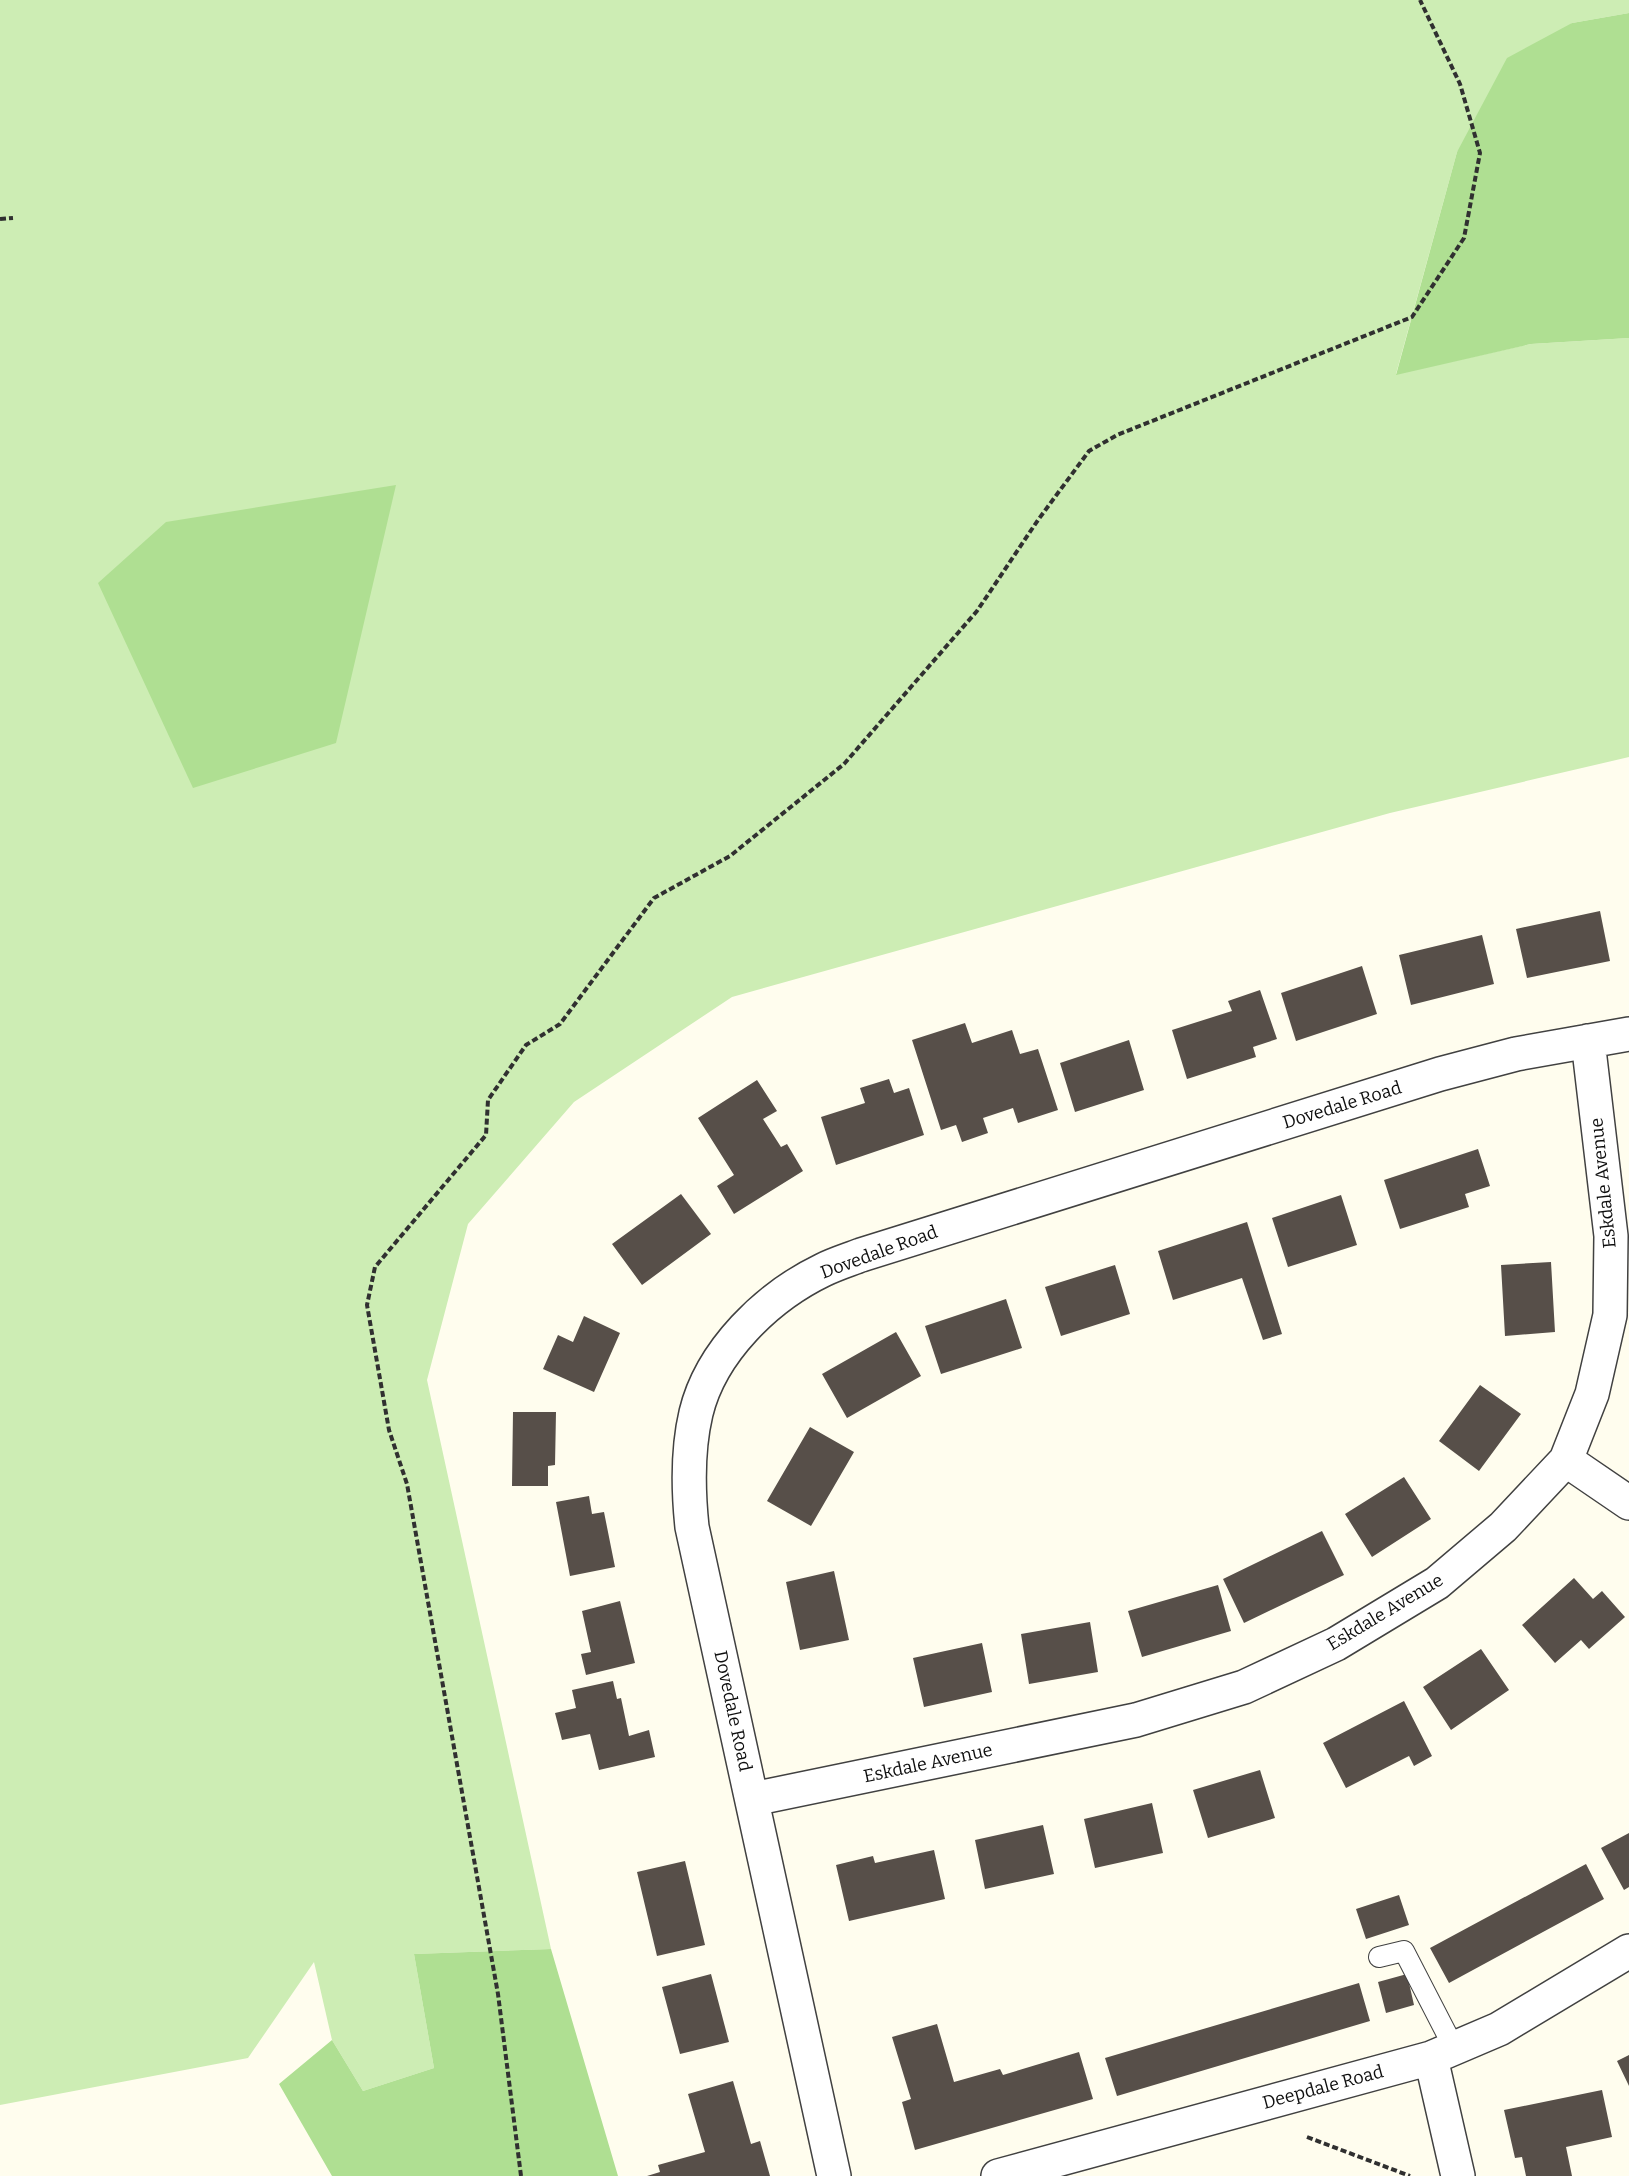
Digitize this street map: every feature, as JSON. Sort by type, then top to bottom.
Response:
[{"type":"street","name":"Dovedale Road","points":[[834,2176],[692,1527],[688,1486],[696,1412],[710,1379],[728,1347],[752,1320],[783,1294],[822,1270],[861,1255],[1440,1074],[1516,1054],[1629,1034]]},
{"type":"street","name":"Eskdale Avenue","points":[[753,1799],[1136,1720],[1244,1687],[1336,1644],[1437,1583],[1503,1527],[1566,1460],[1592,1394],[1610,1315],[1611,1236],[1588,1041]]},
{"type":"street","points":[[1566,1460],[1629,1503]]},
{"type":"street","name":"Deepdale Road","points":[[998,2176],[1442,2053],[1499,2029],[1629,1951]]},
{"type":"street","points":[[1442,2053],[1458,2176]]},
{"type":"lane","points":[[1379,1958],[1404,1951],[1442,2053]]},
{"type":"path","points":[[521,2176],[494,1971],[407,1484],[389,1430],[367,1305],[375,1267],[486,1135],[488,1100],[526,1045],[560,1024],[654,898],[730,856],[844,764],[977,611],[1038,520],[1089,451],[1117,435],[1412,317],[1464,238],[1480,153],[1460,84],[1420,0]]},
{"type":"path","points":[[0,219],[13,218]]},
{"type":"path","points":[[1307,2137],[1410,2176]]},
{"type":"green space","points":[[0,0],[1629,0],[1629,13],[1572,23],[1457,152],[1396,374],[1531,344],[1629,338],[1629,757],[1390,813],[732,997],[574,1102],[468,1224],[427,1380],[551,1949],[414,1954],[434,2068],[363,2091],[332,2040],[314,1962],[248,2058],[0,2105]]},
{"type":"green space","points":[[1629,13],[1629,338],[1531,344],[1396,375],[1457,152],[1507,58],[1572,23]]},
{"type":"green space","points":[[396,485],[336,743],[193,788],[98,583],[166,522]]},
{"type":"green space","points":[[551,1949],[618,2176],[332,2176],[279,2084],[332,2040],[363,2091],[434,2068],[414,1954]]},
{"type":"building","points":[[1600,911],[1610,961],[1527,978],[1516,929]]},
{"type":"building","points":[[1482,935],[1494,984],[1411,1005],[1399,955]]},
{"type":"building","points":[[1362,966],[1377,1014],[1296,1041],[1281,993]]},
{"type":"building","points":[[1260,990],[1277,1039],[1253,1047],[1256,1057],[1187,1079],[1172,1030],[1232,1011],[1228,1001]]},
{"type":"building","points":[[965,1023],[972,1043],[1012,1030],[1020,1054],[1038,1049],[1058,1110],[1018,1123],[1013,1108],[983,1118],[988,1133],[962,1142],[956,1125],[941,1130],[912,1040]]},
{"type":"building","points":[[1129,1040],[1144,1090],[1075,1112],[1060,1063]]},
{"type":"building","points":[[889,1079],[894,1093],[909,1088],[924,1135],[836,1165],[821,1117],[865,1103],[860,1088]]},
{"type":"building","points":[[757,1080],[777,1111],[763,1119],[781,1147],[787,1144],[803,1171],[734,1214],[717,1186],[734,1175],[698,1118]]},
{"type":"building","points":[[1478,1149],[1490,1186],[1465,1194],[1469,1207],[1400,1229],[1384,1180]]},
{"type":"building","points":[[681,1194],[711,1234],[642,1285],[612,1244]]},
{"type":"building","points":[[1341,1195],[1357,1245],[1288,1267],[1272,1218]]},
{"type":"building","points":[[1247,1222],[1282,1334],[1263,1340],[1242,1278],[1173,1300],[1158,1251]]},
{"type":"building","points":[[1551,1262],[1555,1332],[1505,1336],[1501,1265]]},
{"type":"building","points":[[1115,1265],[1130,1314],[1061,1336],[1045,1287]]},
{"type":"building","points":[[1006,1299],[1022,1348],[941,1374],[925,1326]]},
{"type":"building","points":[[584,1316],[620,1333],[594,1392],[543,1369],[558,1335],[573,1342]]},
{"type":"building","points":[[896,1332],[921,1376],[847,1418],[822,1374]]},
{"type":"building","points":[[1480,1385],[1521,1414],[1479,1471],[1439,1441]]},
{"type":"building","points":[[513,1412],[556,1412],[555,1465],[548,1466],[548,1486],[512,1486]]},
{"type":"building","points":[[810,1427],[854,1452],[811,1526],[767,1501]]},
{"type":"building","points":[[1404,1477],[1431,1519],[1372,1557],[1345,1514]]},
{"type":"building","points":[[589,1496],[592,1514],[604,1512],[615,1567],[570,1576],[556,1502]]},
{"type":"building","points":[[1322,1531],[1344,1575],[1244,1623],[1223,1579]]},
{"type":"building","points":[[834,1571],[849,1640],[800,1650],[786,1582]]},
{"type":"building","points":[[1574,1578],[1593,1599],[1602,1591],[1625,1617],[1589,1649],[1581,1640],[1555,1663],[1522,1625]]},
{"type":"building","points":[[1218,1585],[1231,1631],[1142,1657],[1128,1611]]},
{"type":"building","points":[[620,1601],[635,1663],[586,1675],[581,1654],[591,1652],[582,1611]]},
{"type":"building","points":[[1090,1622],[1098,1672],[1029,1684],[1021,1634]]},
{"type":"building","points":[[982,1643],[992,1692],[924,1707],[913,1658]]},
{"type":"building","points":[[1481,1649],[1509,1690],[1451,1730],[1423,1687]]},
{"type":"building","points":[[613,1681],[617,1699],[621,1698],[629,1736],[649,1730],[655,1757],[599,1770],[590,1734],[562,1740],[555,1713],[576,1708],[572,1690]]},
{"type":"building","points":[[1404,1701],[1432,1756],[1414,1766],[1409,1756],[1346,1788],[1323,1743]]},
{"type":"building","points":[[1260,1770],[1275,1818],[1208,1838],[1193,1790]]},
{"type":"building","points":[[1152,1803],[1163,1853],[1095,1868],[1084,1819]]},
{"type":"building","points":[[1043,1825],[1054,1874],[985,1889],[975,1840]]},
{"type":"building","points":[[1629,1833],[1629,1887],[1624,1890],[1601,1848]]},
{"type":"building","points":[[934,1850],[945,1899],[849,1921],[836,1865],[873,1856],[875,1863]]},
{"type":"building","points":[[685,1861],[705,1945],[657,1956],[637,1872]]},
{"type":"building","points":[[1586,1864],[1604,1899],[1449,1983],[1430,1948]]},
{"type":"building","points":[[1399,1895],[1409,1925],[1366,1939],[1356,1909]]},
{"type":"building","points":[[711,1974],[729,2042],[680,2054],[662,1987]]},
{"type":"building","points":[[1407,1974],[1414,2005],[1386,2013],[1378,1982]]},
{"type":"building","points":[[1359,1983],[1370,2021],[1117,2096],[1105,2058]]},
{"type":"building","points":[[937,2024],[954,2082],[1000,2069],[1003,2075],[1079,2052],[1093,2099],[915,2150],[902,2102],[911,2099],[892,2037]]},
{"type":"building","points":[[1629,2055],[1629,2086],[1617,2061]]},
{"type":"building","points":[[733,2081],[751,2144],[760,2141],[770,2176],[647,2176],[660,2172],[658,2165],[705,2152],[688,2094]]},
{"type":"building","points":[[1602,2090],[1612,2137],[1566,2147],[1572,2176],[1526,2176],[1522,2157],[1515,2158],[1504,2110]]}]
